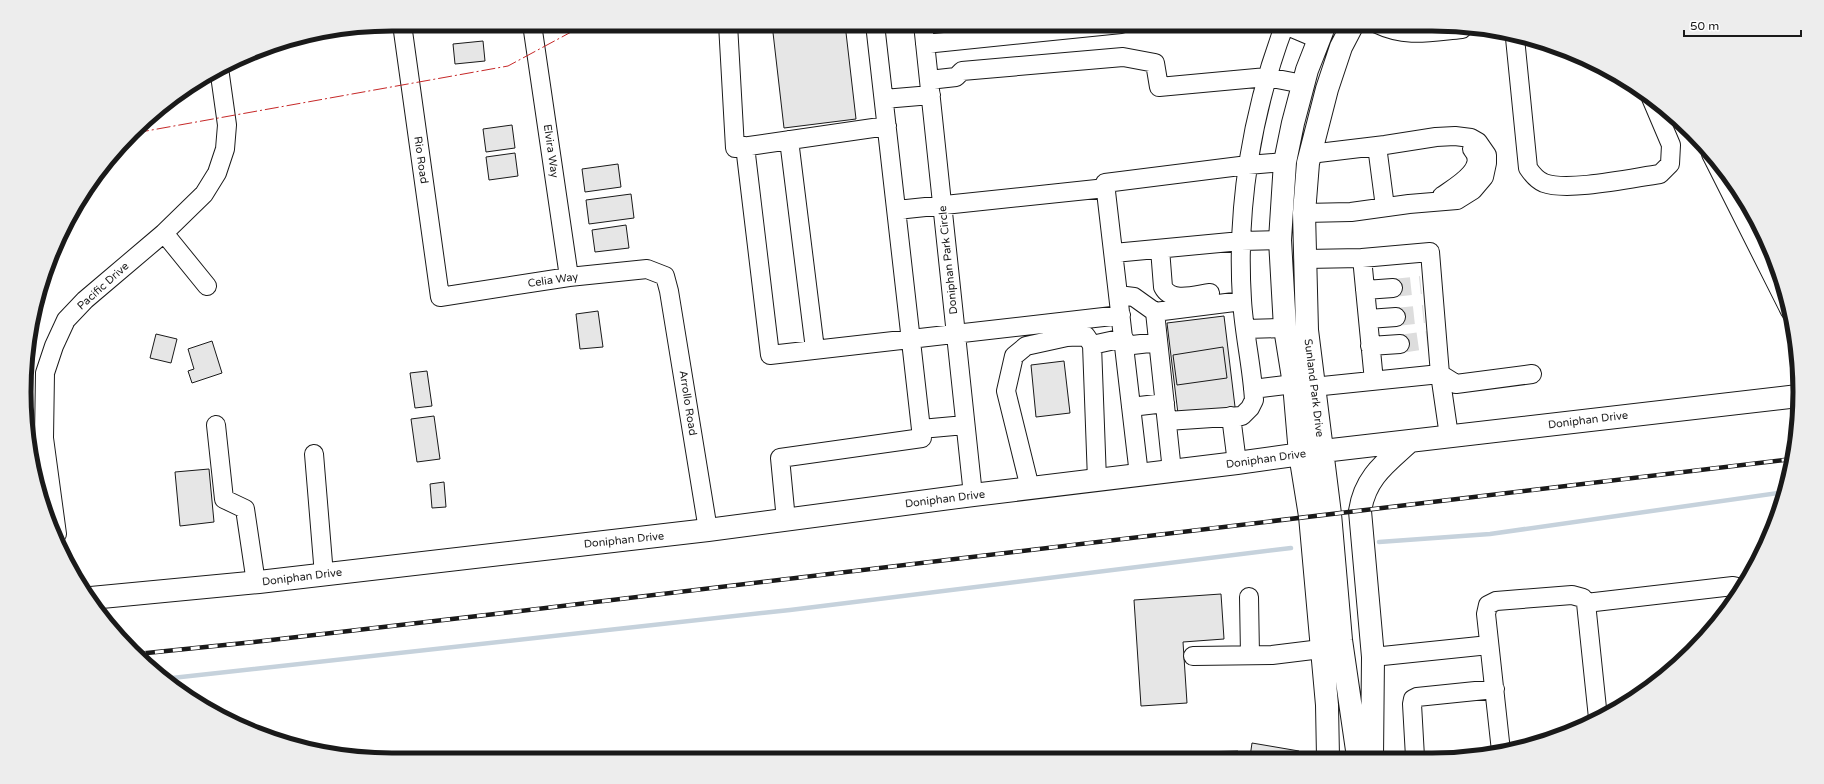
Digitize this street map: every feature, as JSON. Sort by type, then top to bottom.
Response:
[{"type":"main road","name":"Sunland Park Drive","points":[[1322,31],[1303,84],[1292,123],[1285,162],[1280,240],[1285,328],[1323,451],[1341,640],[1357,753]]},
{"type":"main road","name":"Sunland Park Drive","points":[[1328,753],[1327,705],[1310,516],[1300,454],[1307,330],[1304,213],[1310,154],[1327,89],[1341,47],[1350,31]]},
{"type":"main road","name":"Doniphan Drive","points":[[95,598],[256,582],[708,530],[1323,451],[1793,397]]},
{"type":"main road","points":[[1372,753],[1372,657],[1360,511],[1362,498],[1372,477],[1410,441]]},
{"type":"street","name":"Rio Road","points":[[403,31],[440,297]]},
{"type":"street","name":"Elvira Way","points":[[533,31],[569,277]]},
{"type":"street","points":[[728,31],[734,148],[887,126]]},
{"type":"street","points":[[786,520],[780,458],[922,438],[912,339],[876,31]]},
{"type":"street","name":"Doniphan Park Circle","points":[[924,31],[973,495]]},
{"type":"street","points":[[925,44],[1052,31]]},
{"type":"street","points":[[1167,421],[1242,416],[1254,400],[1242,296],[1241,241],[1248,165],[1267,77],[1283,31]]},
{"type":"street","points":[[1392,31],[1409,33],[1415,31]]},
{"type":"street","points":[[1515,41],[1528,168],[1533,176],[1543,182],[1563,187],[1660,174],[1670,164],[1671,145],[1656,109]]},
{"type":"street","points":[[884,99],[930,87],[956,77],[962,71],[1123,57],[1155,63],[1159,87],[1267,77],[1303,84]]},
{"type":"street","name":"Pacific Drive","points":[[56,523],[44,438],[45,373],[54,346],[66,320],[85,300],[164,233],[204,194],[217,173],[225,149],[227,125],[220,74]]},
{"type":"street","points":[[1304,213],[1350,212],[1457,200],[1473,190],[1484,177],[1487,155],[1478,142],[1463,137],[1436,137],[1310,154]]},
{"type":"street","points":[[789,140],[815,349]]},
{"type":"street","points":[[745,146],[770,355],[1007,328],[1088,333],[1124,342],[1158,342]]},
{"type":"street","points":[[1377,146],[1385,207]]},
{"type":"street","points":[[1140,475],[1106,183],[1248,165],[1285,162]]},
{"type":"street","points":[[1725,181],[1776,282]]},
{"type":"street","points":[[897,210],[1106,188]]},
{"type":"street","points":[[164,233],[207,286]]},
{"type":"street","points":[[1114,253],[1241,241],[1280,240]]},
{"type":"street","points":[[1160,249],[1163,287],[1169,295],[1175,297],[1242,296]]},
{"type":"street","points":[[1305,259],[1362,258],[1430,252],[1427,285],[1432,340],[1440,374],[1449,436]]},
{"type":"street","points":[[1362,258],[1374,381]]},
{"type":"street","name":"Celia Way","points":[[440,297],[569,277],[647,269],[665,276]]},
{"type":"street","name":"Arrollo Road","points":[[665,276],[669,291],[708,530]]},
{"type":"street","points":[[1365,290],[1393,288]]},
{"type":"street","points":[[1118,295],[1134,297],[1155,312],[1242,296]]},
{"type":"street","points":[[1155,312],[1172,471]]},
{"type":"street","points":[[1030,488],[1006,391],[1014,356],[1026,346],[1088,333],[1121,315]]},
{"type":"street","points":[[1368,319],[1396,317]]},
{"type":"street","points":[[1007,328],[1010,348],[1014,356]]},
{"type":"street","points":[[1245,329],[1285,328]]},
{"type":"street","points":[[1088,333],[1097,480]]},
{"type":"street","points":[[1370,346],[1400,344]]},
{"type":"street","points":[[1253,390],[1374,381],[1440,374],[1456,384],[1532,374]]},
{"type":"street","points":[[1132,407],[1165,403]]},
{"type":"street","points":[[1231,416],[1237,463]]},
{"type":"street","points":[[216,425],[224,499],[245,509],[256,582]]},
{"type":"street","points":[[921,429],[965,425]]},
{"type":"street","points":[[314,454],[324,574]]},
{"type":"street","points":[[1586,603],[1736,587]]},
{"type":"street","points":[[1501,746],[1486,614],[1488,605],[1496,600],[1572,595],[1583,598],[1586,603],[1597,713]]},
{"type":"street","points":[[1249,597],[1250,655]]},
{"type":"street","points":[[1372,657],[1489,646]]},
{"type":"street","points":[[1193,656],[1272,655],[1321,649]]},
{"type":"street","points":[[1415,753],[1413,700],[1417,697],[1495,688]]},
{"type":"building","points":[[773,31],[846,31],[856,119],[784,128]]},
{"type":"building","points":[[952,31],[970,31],[952,33]]},
{"type":"building","points":[[483,41],[485,61],[455,64],[453,44]]},
{"type":"building","points":[[512,125],[515,148],[486,152],[483,129]]},
{"type":"building","points":[[515,153],[518,176],[489,180],[486,157]]},
{"type":"building","points":[[618,164],[621,187],[585,192],[582,169]]},
{"type":"building","points":[[631,194],[634,218],[589,224],[586,200]]},
{"type":"building","points":[[626,225],[629,248],[595,252],[592,230]]},
{"type":"building","points":[[598,311],[603,347],[580,349],[576,314]]},
{"type":"building","points":[[1224,316],[1236,415],[1179,422],[1167,323]]},
{"type":"building","points":[[156,334],[177,339],[171,363],[150,358]]},
{"type":"building","points":[[212,341],[222,373],[192,383],[188,371],[194,369],[188,349]]},
{"type":"building","points":[[1223,347],[1227,378],[1177,385],[1173,355]]},
{"type":"building","points":[[1064,361],[1070,413],[1036,417],[1031,365]]},
{"type":"building","points":[[427,371],[432,406],[415,408],[410,373]]},
{"type":"building","points":[[434,416],[440,459],[417,462],[411,419]]},
{"type":"building","points":[[209,469],[214,522],[180,526],[175,472]]},
{"type":"building","points":[[444,482],[446,507],[432,508],[430,484]]},
{"type":"building","points":[[1221,594],[1224,639],[1183,642],[1187,703],[1141,706],[1134,600]]},
{"type":"building","points":[[1252,743],[1299,751],[1299,753],[1251,753]]},
{"type":"building","points":[[1238,751],[1238,753],[1199,753]]},
{"type":"waterway","points":[[1379,542],[1490,534],[1779,493]]},
{"type":"waterway","points":[[172,678],[790,610],[1291,548]]},
{"type":"tunnel","points":[[1393,288],[1421,285]]},
{"type":"tunnel","points":[[1396,317],[1424,314]]},
{"type":"tunnel","points":[[1400,344],[1428,340]]},
{"type":"railway","points":[[144,653],[495,614],[1786,460]]},
{"type":"power","points":[[143,132],[508,66],[573,31]]}]
